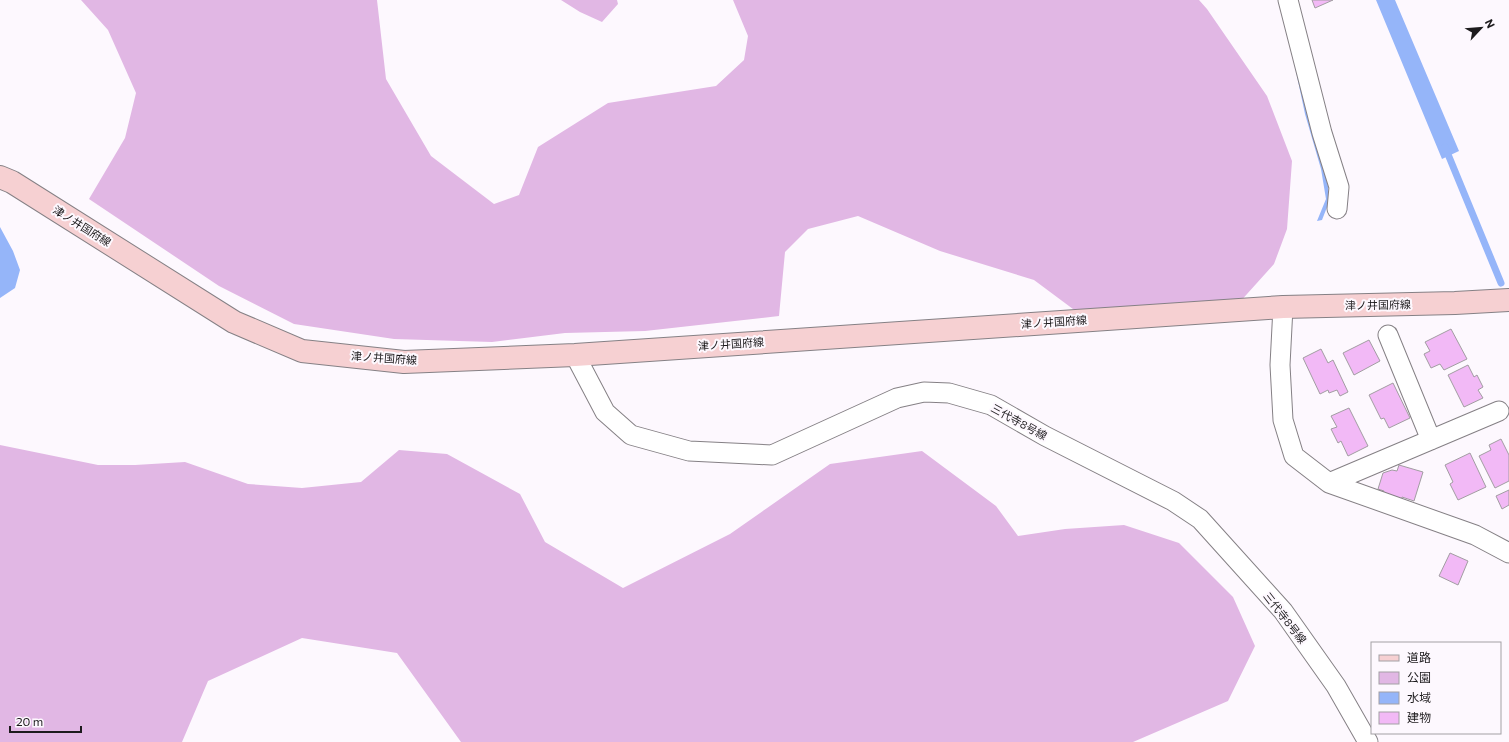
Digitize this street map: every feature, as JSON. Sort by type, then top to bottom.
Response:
[{"type":"main road","name":"津ノ井国府線","points":[[0,177],[12,182],[234,322],[302,351],[404,362],[575,355],[1282,307],[1456,303],[1509,300]]},
{"type":"street","points":[[1288,0],[1322,133],[1339,187],[1337,209]]},
{"type":"street","points":[[1282,307],[1280,365],[1283,420],[1294,456],[1330,483],[1475,535],[1509,553]]},
{"type":"street","points":[[1388,335],[1432,440]]},
{"type":"street","name":"三代寺8号線","points":[[575,355],[605,412],[631,435],[689,451],[772,455],[897,398],[924,392],[949,393],[991,405],[1045,436],[1173,501],[1200,519],[1283,611],[1336,686],[1368,742]]},
{"type":"street","points":[[1330,483],[1499,411]]},
{"type":"green space","points":[[81,0],[377,0],[386,79],[431,156],[494,204],[519,195],[538,147],[608,103],[716,86],[744,60],[748,36],[733,0],[1199,0],[1207,9],[1267,96],[1292,161],[1287,229],[1274,264],[1238,304],[1077,312],[1034,280],[940,251],[858,216],[808,229],[785,252],[779,316],[645,331],[565,333],[492,342],[394,339],[294,324],[219,286],[89,199],[125,138],[136,93],[108,30]]},
{"type":"green space","points":[[561,0],[617,0],[618,4],[602,22],[580,12]]},
{"type":"green space","points":[[0,445],[98,465],[135,465],[185,462],[248,484],[302,488],[361,482],[399,450],[447,454],[520,494],[545,542],[623,588],[730,534],[830,464],[922,451],[996,506],[1018,536],[1065,529],[1124,525],[1179,543],[1233,597],[1255,646],[1228,701],[1133,742],[461,742],[397,653],[302,638],[208,681],[182,742],[0,742]]},
{"type":"water","points":[[1376,0],[1395,0],[1459,151],[1442,159]]},
{"type":"water","points":[[1287,29],[1328,186],[1329,202],[1322,220],[1317,221],[1326,199],[1321,169],[1305,114]]},
{"type":"water","points":[[0,227],[13,251],[20,270],[15,288],[0,298]]},
{"type":"building","points":[[1312,0],[1333,0],[1315,8]]},
{"type":"building","points":[[1451,329],[1467,359],[1444,370],[1440,364],[1431,368],[1424,354],[1430,351],[1425,342]]},
{"type":"building","points":[[1369,340],[1380,361],[1354,375],[1343,353]]},
{"type":"building","points":[[1321,349],[1328,363],[1333,360],[1348,392],[1340,396],[1337,390],[1329,393],[1328,390],[1320,394],[1303,358]]},
{"type":"building","points":[[1468,365],[1474,377],[1477,375],[1483,387],[1478,390],[1483,398],[1464,407],[1448,375]]},
{"type":"building","points":[[1393,383],[1410,418],[1389,428],[1384,418],[1381,419],[1369,395]]},
{"type":"building","points":[[1349,408],[1368,446],[1348,456],[1341,441],[1338,443],[1331,429],[1337,427],[1331,416]]},
{"type":"building","points":[[1501,439],[1509,455],[1509,481],[1495,488],[1479,456],[1491,450],[1489,445]]},
{"type":"building","points":[[1470,453],[1486,487],[1458,500],[1450,484],[1453,482],[1445,465]]},
{"type":"building","points":[[1399,465],[1423,472],[1414,501],[1402,497],[1401,502],[1382,496],[1384,491],[1378,489],[1383,473],[1392,470],[1397,471]]},
{"type":"building","points":[[1509,490],[1509,505],[1502,509],[1496,496]]},
{"type":"building","points":[[1450,553],[1468,561],[1458,585],[1439,576]]},
{"type":"waterway","points":[[1445,147],[1501,283]]}]
